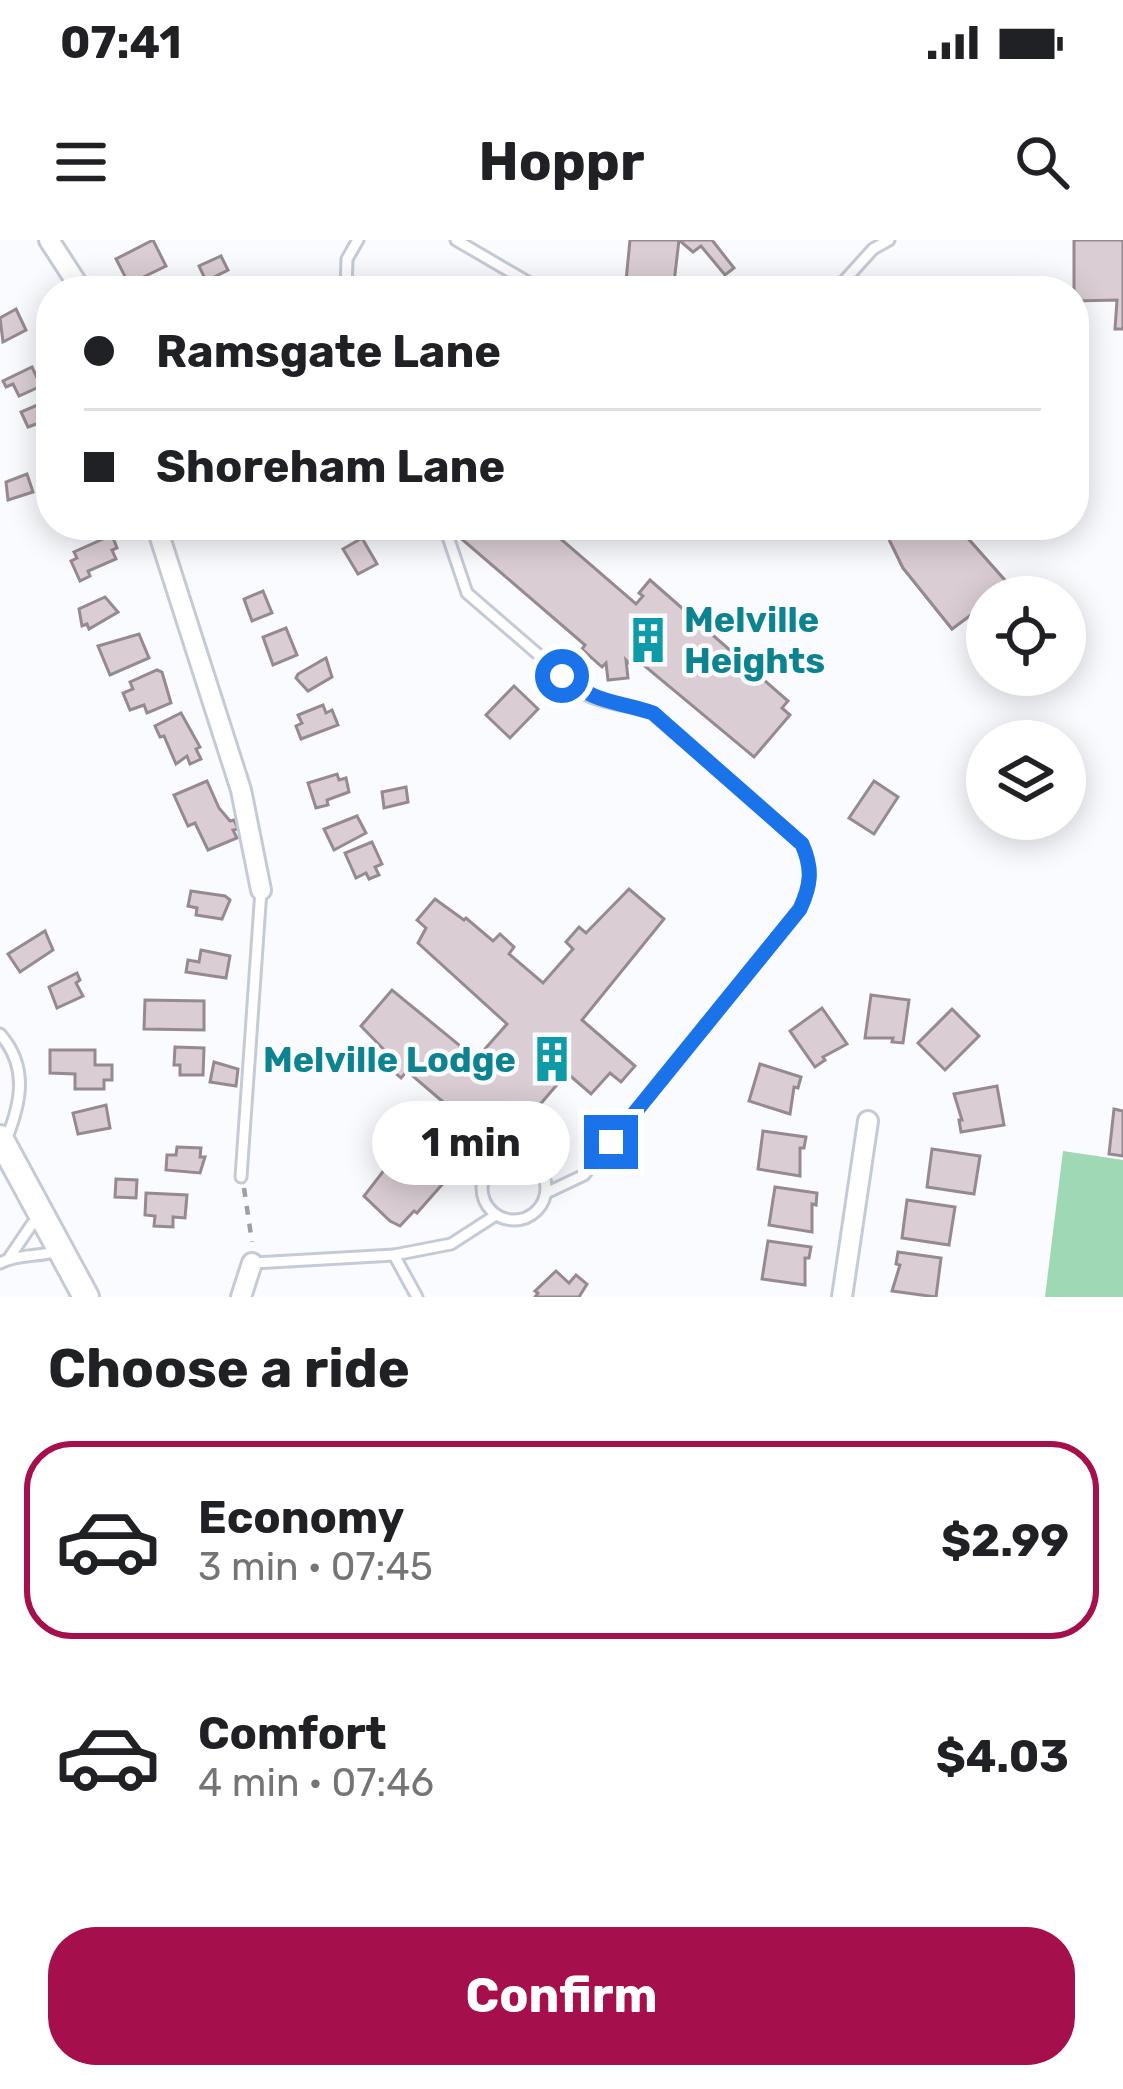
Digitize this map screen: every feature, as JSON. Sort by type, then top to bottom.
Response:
[{"type":"main road","points":[[2,1142],[86,1297]]},
{"type":"street","points":[[49,240],[72,276]]},
{"type":"street","points":[[161,540],[241,790],[261,890]]},
{"type":"street","points":[[842,1297],[868,1121]]},
{"type":"street","points":[[242,1297],[252,1263]]},
{"type":"lane","points":[[346,276],[347,259],[358,240]]},
{"type":"lane","points":[[456,240],[517,276]]},
{"type":"lane","points":[[849,276],[889,240]]},
{"type":"lane","points":[[450,540],[466,592],[584,694],[601,703],[631,705],[653,713],[802,844],[808,859],[811,885],[800,909],[584,1175],[545,1193]]},
{"type":"lane","points":[[241,1177],[261,890]]},
{"type":"lane","points":[[0,1034],[20,1069],[20,1105],[2,1142]]},
{"type":"lane","points":[[504,1157],[525,1158],[542,1172],[545,1193],[542,1203],[526,1218],[516,1220],[488,1208],[481,1189],[487,1169],[504,1157]]},
{"type":"lane","points":[[252,1263],[394,1255],[451,1244],[496,1215]]},
{"type":"lane","points":[[4,1261],[32,1224],[44,1216]]},
{"type":"lane","points":[[4,1261],[62,1250]]},
{"type":"lane","points":[[394,1255],[417,1297]]},
{"type":"path","points":[[241,1177],[252,1227],[252,1263]]},
{"type":"green space","points":[[1063,1151],[1123,1160],[1123,1297],[1045,1297]]},
{"type":"building","points":[[153,240],[166,266],[145,276],[125,276],[116,259]]},
{"type":"building","points":[[630,240],[679,240],[675,276],[626,276]]},
{"type":"building","points":[[679,240],[712,240],[734,268],[725,275],[701,246],[693,252]]},
{"type":"building","points":[[1074,240],[1123,240],[1123,329],[1115,329],[1117,300],[1089,301],[1089,276],[1074,276]]},
{"type":"building","points":[[221,256],[228,270],[204,276],[199,266]]},
{"type":"building","points":[[16,309],[26,330],[3,342],[0,318]]},
{"type":"building","points":[[32,367],[36,388],[19,396],[13,384],[6,387],[3,381]]},
{"type":"building","points":[[36,406],[36,424],[28,427],[21,412]]},
{"type":"building","points":[[27,474],[33,492],[8,500],[6,482]]},
{"type":"building","points":[[101,540],[114,540],[117,548],[112,550],[116,559],[88,571],[90,576],[80,581],[71,561],[77,558],[74,552]]},
{"type":"building","points":[[363,540],[377,564],[358,574],[343,549]]},
{"type":"building","name":"Melville Heights","points":[[463,540],[562,540],[636,604],[650,580],[788,701],[782,708],[790,715],[754,757],[634,657],[629,663],[626,660],[628,678],[608,680],[606,663],[602,667],[582,649],[585,645]]},
{"type":"building","points":[[889,540],[969,540],[1001,576],[966,576],[966,619],[952,629],[903,568]]},
{"type":"building","points":[[889,540],[969,540],[1001,576],[966,576],[966,619],[952,629],[903,568]]},
{"type":"building","points":[[263,591],[272,613],[252,621],[244,599]]},
{"type":"building","points":[[105,597],[118,612],[89,629],[87,624],[82,626],[79,609]]},
{"type":"building","points":[[286,628],[297,655],[273,665],[263,637]]},
{"type":"building","points":[[139,634],[149,658],[110,675],[98,646]]},
{"type":"building","points":[[326,658],[332,677],[308,691],[296,678],[298,674]]},
{"type":"building","points":[[162,672],[171,703],[147,713],[144,705],[130,710],[123,693],[133,689],[130,682]]},
{"type":"building","points":[[514,686],[538,709],[510,738],[486,715]]},
{"type":"building","points":[[323,705],[326,713],[332,710],[338,725],[301,739],[298,715]]},
{"type":"building","points":[[181,713],[200,747],[196,749],[201,759],[190,764],[187,756],[176,764],[155,726]]},
{"type":"building","points":[[337,774],[339,780],[346,778],[349,792],[316,808],[308,783]]},
{"type":"building","points":[[207,781],[219,808],[238,829],[233,830],[237,838],[208,850],[195,823],[188,826],[174,795]]},
{"type":"building","points":[[874,781],[898,797],[874,834],[849,818]]},
{"type":"building","points":[[406,787],[408,802],[384,808],[382,792]]},
{"type":"building","points":[[357,816],[366,833],[334,850],[324,829]]},
{"type":"building","points":[[372,842],[382,864],[375,867],[379,875],[369,879],[366,873],[356,878],[345,853]]},
{"type":"building","name":"Melville Lodge","points":[[629,889],[664,919],[582,1020],[635,1066],[621,1082],[610,1073],[591,1094],[567,1073],[507,1143],[491,1129],[417,1213],[400,1226],[390,1221],[364,1196],[399,1151],[392,1145],[405,1130],[412,1136],[442,1101],[407,1071],[401,1078],[386,1065],[392,1058],[361,1026],[392,990],[476,1059],[507,1024],[418,943],[426,928],[417,920],[435,899],[493,941],[500,934],[514,947],[509,954],[543,983],[573,949],[566,942],[579,927],[586,933]]},
{"type":"building","points":[[191,891],[230,900],[222,919],[196,915],[197,908],[188,906]]},
{"type":"building","points":[[45,931],[53,950],[20,972],[8,954]]},
{"type":"building","points":[[201,950],[230,956],[226,978],[186,972],[188,960],[199,962]]},
{"type":"building","points":[[77,973],[83,996],[57,1008],[49,987]]},
{"type":"building","points":[[871,995],[909,1000],[903,1043],[892,1042],[893,1038],[865,1038]]},
{"type":"building","points":[[145,1000],[204,1001],[204,1030],[144,1029]]},
{"type":"building","points":[[822,1008],[847,1044],[815,1067],[790,1031]]},
{"type":"building","points":[[952,1009],[979,1036],[945,1070],[918,1043]]},
{"type":"building","points":[[175,1047],[204,1048],[203,1075],[180,1075],[180,1065],[174,1065]]},
{"type":"building","points":[[50,1050],[95,1050],[95,1065],[112,1065],[112,1080],[104,1080],[104,1089],[75,1089],[75,1074],[50,1073]]},
{"type":"building","points":[[214,1062],[238,1069],[236,1086],[210,1082]]},
{"type":"building","points":[[760,1064],[801,1077],[798,1088],[794,1087],[790,1114],[749,1101]]},
{"type":"building","points":[[997,1086],[1004,1125],[961,1132],[954,1094]]},
{"type":"building","points":[[106,1105],[110,1128],[78,1134],[73,1113]]},
{"type":"building","points":[[1114,1109],[1123,1111],[1123,1156],[1109,1154]]},
{"type":"building","points":[[763,1131],[806,1137],[800,1148],[800,1176],[758,1169]]},
{"type":"building","points":[[177,1147],[201,1148],[200,1157],[205,1157],[200,1173],[166,1170],[167,1155],[176,1155]]},
{"type":"building","points":[[932,1149],[980,1156],[974,1194],[927,1187]]},
{"type":"building","points":[[116,1179],[137,1180],[136,1198],[115,1197]]},
{"type":"building","points":[[775,1187],[817,1193],[812,1232],[769,1225]]},
{"type":"building","points":[[146,1193],[187,1195],[185,1218],[173,1217],[173,1227],[154,1226],[155,1216],[145,1215]]},
{"type":"building","points":[[907,1200],[955,1207],[949,1245],[902,1238]]},
{"type":"building","points":[[768,1241],[811,1247],[805,1258],[805,1285],[762,1279]]},
{"type":"building","points":[[898,1252],[941,1258],[936,1297],[892,1291],[900,1265],[896,1264]]},
{"type":"building","points":[[556,1271],[569,1283],[576,1275],[587,1284],[579,1297],[535,1297],[535,1291]]},
{"type":"place","name":"Melville Heights","points":[[648,640]]},
{"type":"place","name":"Melville Lodge","points":[[552,1059]]},
{"type":"route","points":[[562,676],[601,703],[631,705],[653,713],[802,844],[811,885],[800,909],[611,1142]]}]
